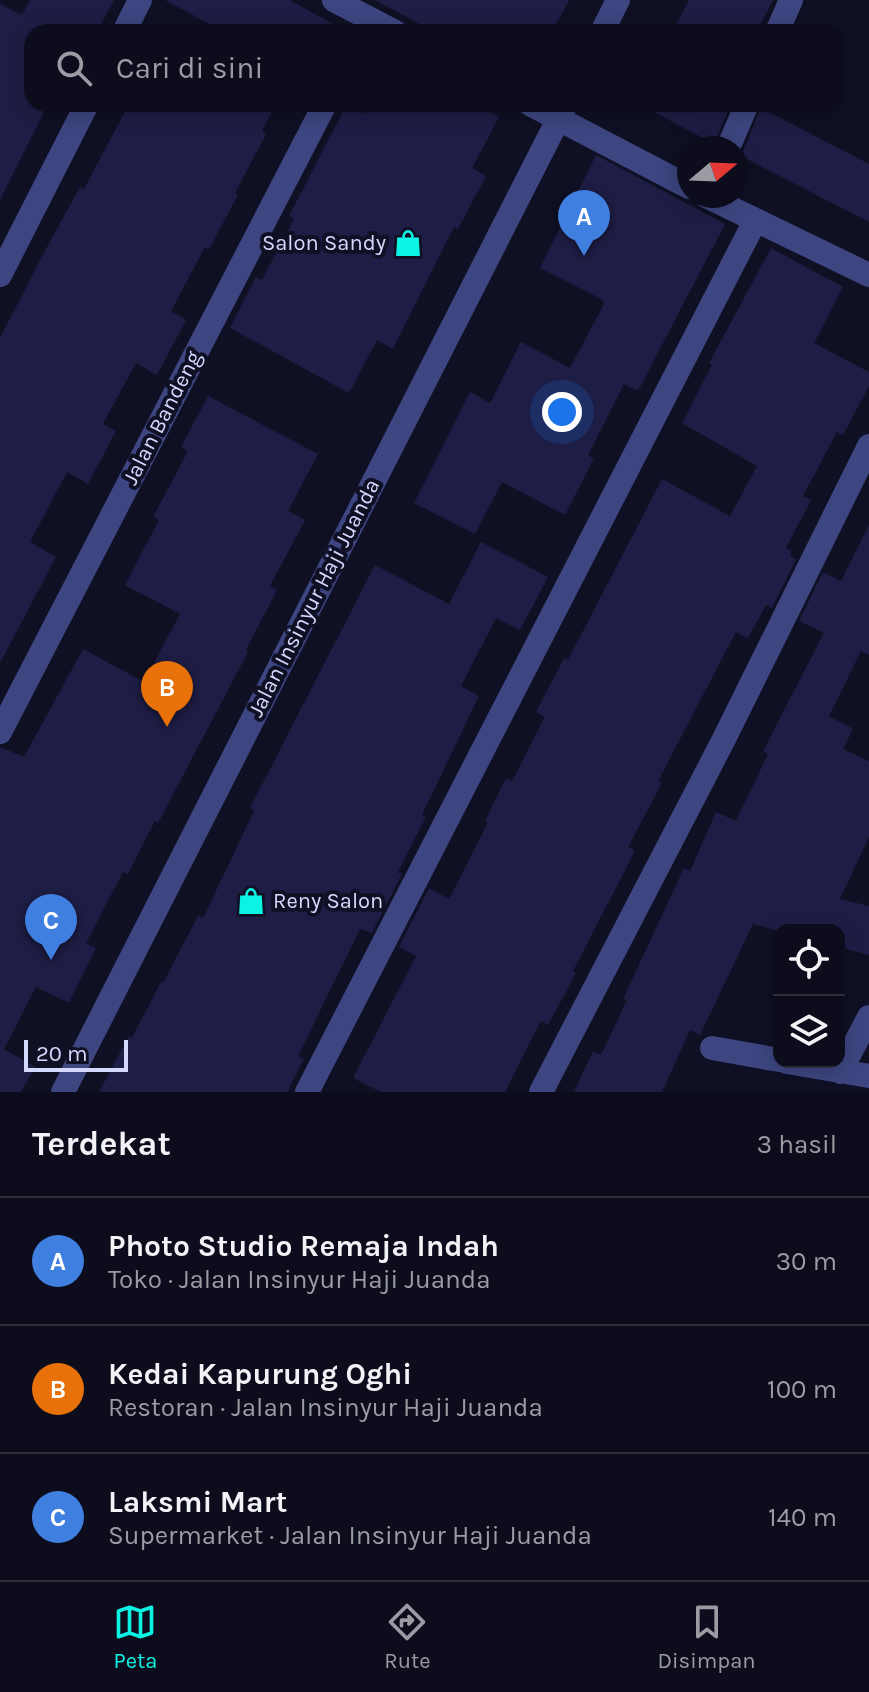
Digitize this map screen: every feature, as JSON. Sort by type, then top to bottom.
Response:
[{"type":"street","points":[[128,24],[140,0]]},
{"type":"street","points":[[334,0],[370,17]]},
{"type":"street","points":[[606,24],[618,0]]},
{"type":"street","points":[[780,24],[791,0]]},
{"type":"street","points":[[0,275],[83,112]]},
{"type":"street","name":"Jalan Bandeng","points":[[0,732],[321,112]]},
{"type":"street","name":"Jalan Insinyur Haji Juanda","points":[[63,1092],[561,112]]},
{"type":"street","points":[[564,112],[677,180]]},
{"type":"street","points":[[733,136],[744,112]]},
{"type":"street","points":[[730,208],[869,275]]},
{"type":"street","points":[[307,1092],[755,221]]},
{"type":"street","points":[[541,1092],[724,739],[869,446]]},
{"type":"street","points":[[840,1072],[869,1017]]},
{"type":"street","points":[[712,1048],[773,1059]]},
{"type":"street","points":[[819,1068],[869,1076]]},
{"type":"building","points":[[30,0],[114,0],[101,24],[24,24],[24,112],[44,112],[0,200],[0,4],[22,15]]},
{"type":"building","points":[[165,0],[289,0],[333,24],[209,24]]},
{"type":"building","points":[[375,0],[569,0],[556,24],[419,24]]},
{"type":"building","points":[[689,0],[773,0],[760,24],[676,24]]},
{"type":"building","points":[[125,112],[272,112],[262,131],[266,134],[235,193],[238,195],[209,249],[205,247],[171,311],[186,320],[157,375],[136,363],[103,424],[116,431],[88,484],[67,472],[30,542],[56,557],[0,663],[0,338],[80,187],[84,189]]},
{"type":"building","points":[[343,112],[490,112],[499,117],[472,168],[486,176],[458,229],[454,227],[393,349],[377,340],[349,393],[230,328],[256,277],[262,280],[294,219],[289,216]]},
{"type":"building","points":[[654,112],[728,112],[717,136],[699,136]]},
{"type":"building","points":[[759,112],[769,112],[869,164],[869,222],[749,160],[749,137]]},
{"type":"building","points":[[596,155],[677,198],[677,208],[695,208],[725,224],[638,391],[624,384],[588,455],[594,458],[565,515],[502,482],[475,534],[414,503],[470,392],[490,403],[521,342],[570,368],[604,304],[603,300],[540,268]]},
{"type":"building","points":[[771,248],[843,287],[814,343],[869,372],[869,386],[843,435],[837,432],[803,496],[811,500],[786,548],[792,551],[790,556],[796,559],[772,608],[766,605],[748,638],[736,632],[658,781],[662,783],[628,847],[635,851],[573,971],[576,973],[548,1025],[541,1021],[505,1092],[381,1092],[353,1078],[416,956],[399,947],[429,888],[449,899],[488,823],[485,821],[506,778],[512,781],[545,717],[536,712],[564,658],[568,660],[662,479],[730,516],[757,466],[682,423],[712,365],[709,363]]},
{"type":"building","points":[[208,396],[318,454],[288,511],[305,520],[270,586],[277,590],[246,650],[248,652],[158,823],[155,821],[128,874],[123,872],[86,943],[96,948],[69,1003],[36,987],[4,1049],[35,1067],[21,1092],[0,1092],[0,747],[24,757],[83,649],[144,682],[180,614],[125,585],[159,520],[153,517],[188,451],[181,447]]},
{"type":"building","points":[[869,525],[869,655],[861,651],[829,716],[853,729],[843,749],[869,761],[869,837],[840,899],[869,906],[869,955],[845,949],[845,924],[773,924],[773,929],[753,924],[700,1035],[690,1030],[662,1092],[574,1092],[593,1051],[601,1055],[627,1000],[623,999],[684,868],[690,871],[716,812],[736,821],[768,754],[763,751],[824,633],[799,621],[823,572],[841,581]]},
{"type":"building","points":[[481,542],[548,577],[520,630],[496,618],[461,686],[479,696],[422,815],[426,817],[398,872],[402,874],[372,933],[360,929],[298,1056],[304,1059],[287,1092],[99,1092],[198,916],[203,918],[254,811],[250,808],[375,565],[449,604]]},
{"type":"place","name":"Salon Sandy","points":[[408,243]]},
{"type":"place","name":"Photo Studio Remaja Indah","points":[[584,256]]},
{"type":"place","name":"Kedai Kapurung Oghi","points":[[167,727]]},
{"type":"place","name":"Reny Salon","points":[[251,901]]},
{"type":"place","name":"Laksmi Mart","points":[[51,960]]}]
